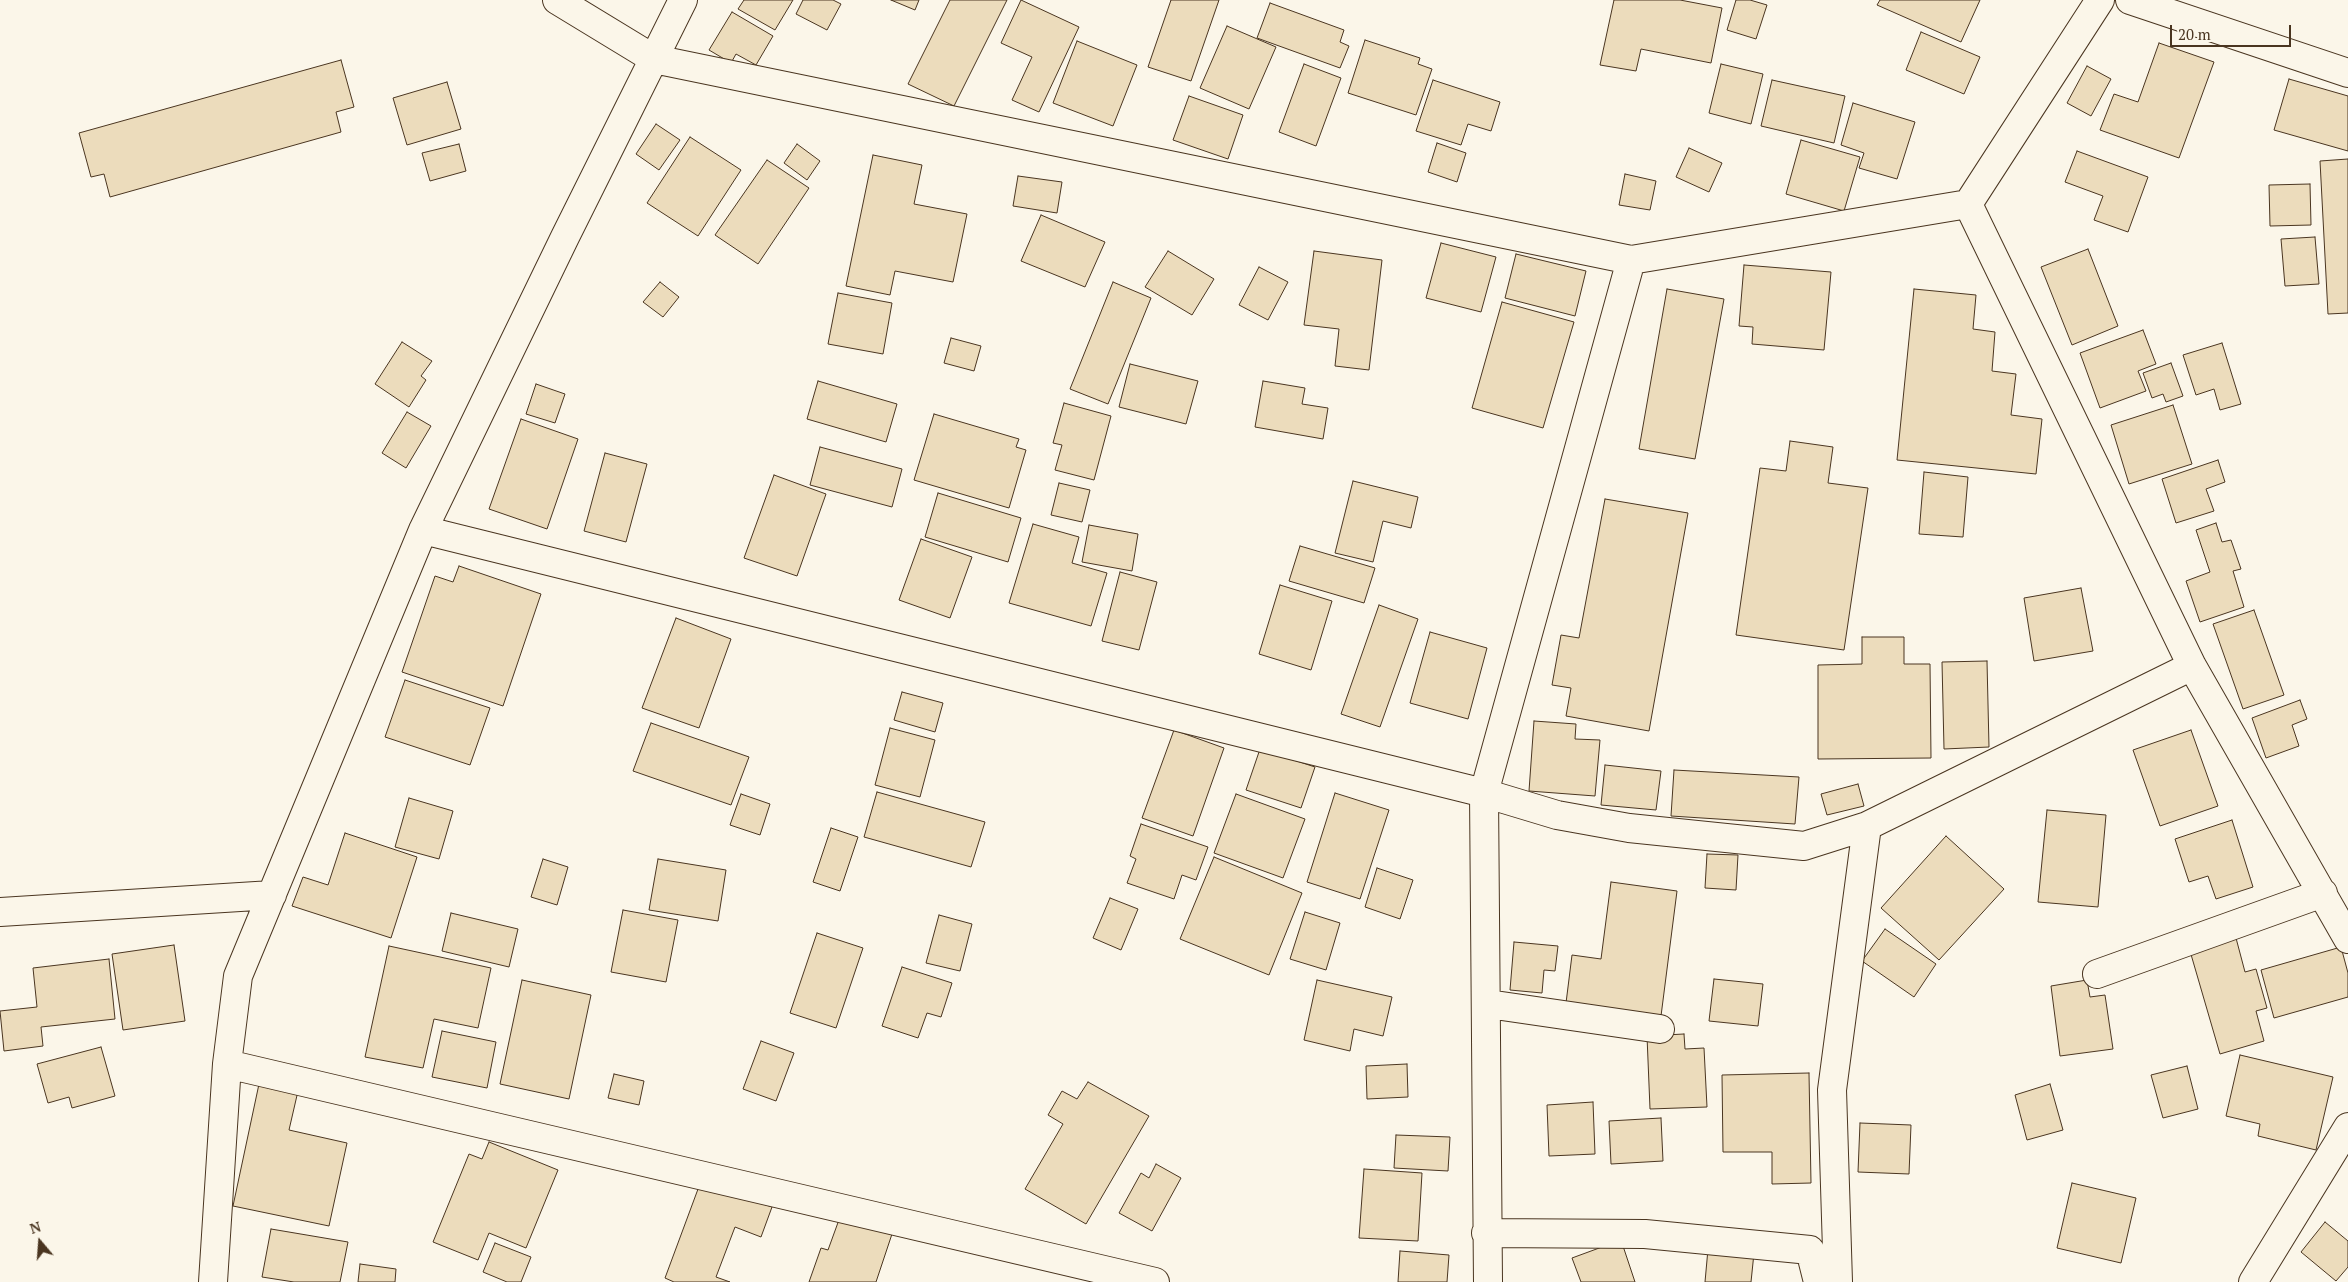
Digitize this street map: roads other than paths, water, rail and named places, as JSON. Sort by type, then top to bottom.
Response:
[{"type":"street","points":[[557,0],[654,60],[1631,260],[1968,204],[2100,0]]},
{"type":"street","points":[[213,1282],[227,1064],[238,976],[424,530],[565,238],[683,0]]},
{"type":"street","points":[[2130,0],[2348,72]]},
{"type":"street","points":[[1968,204],[2192,666],[2348,939]]},
{"type":"street","points":[[1488,1282],[1486,1233],[1488,1004],[1484,793],[1631,260]]},
{"type":"street","points":[[424,530],[1484,793],[1557,815],[1629,828],[1804,846],[1867,826],[2192,666]]},
{"type":"street","points":[[1838,1282],[1832,1090],[1867,826]]},
{"type":"street","points":[[2097,974],[2323,893]]},
{"type":"street","points":[[0,912],[272,895]]},
{"type":"street","points":[[1488,1004],[1660,1029]]},
{"type":"street","points":[[227,1064],[1155,1282]]},
{"type":"street","points":[[2253,1282],[2348,1127]]},
{"type":"street","points":[[1486,1233],[1645,1234],[1810,1250],[1818,1282]]}]
